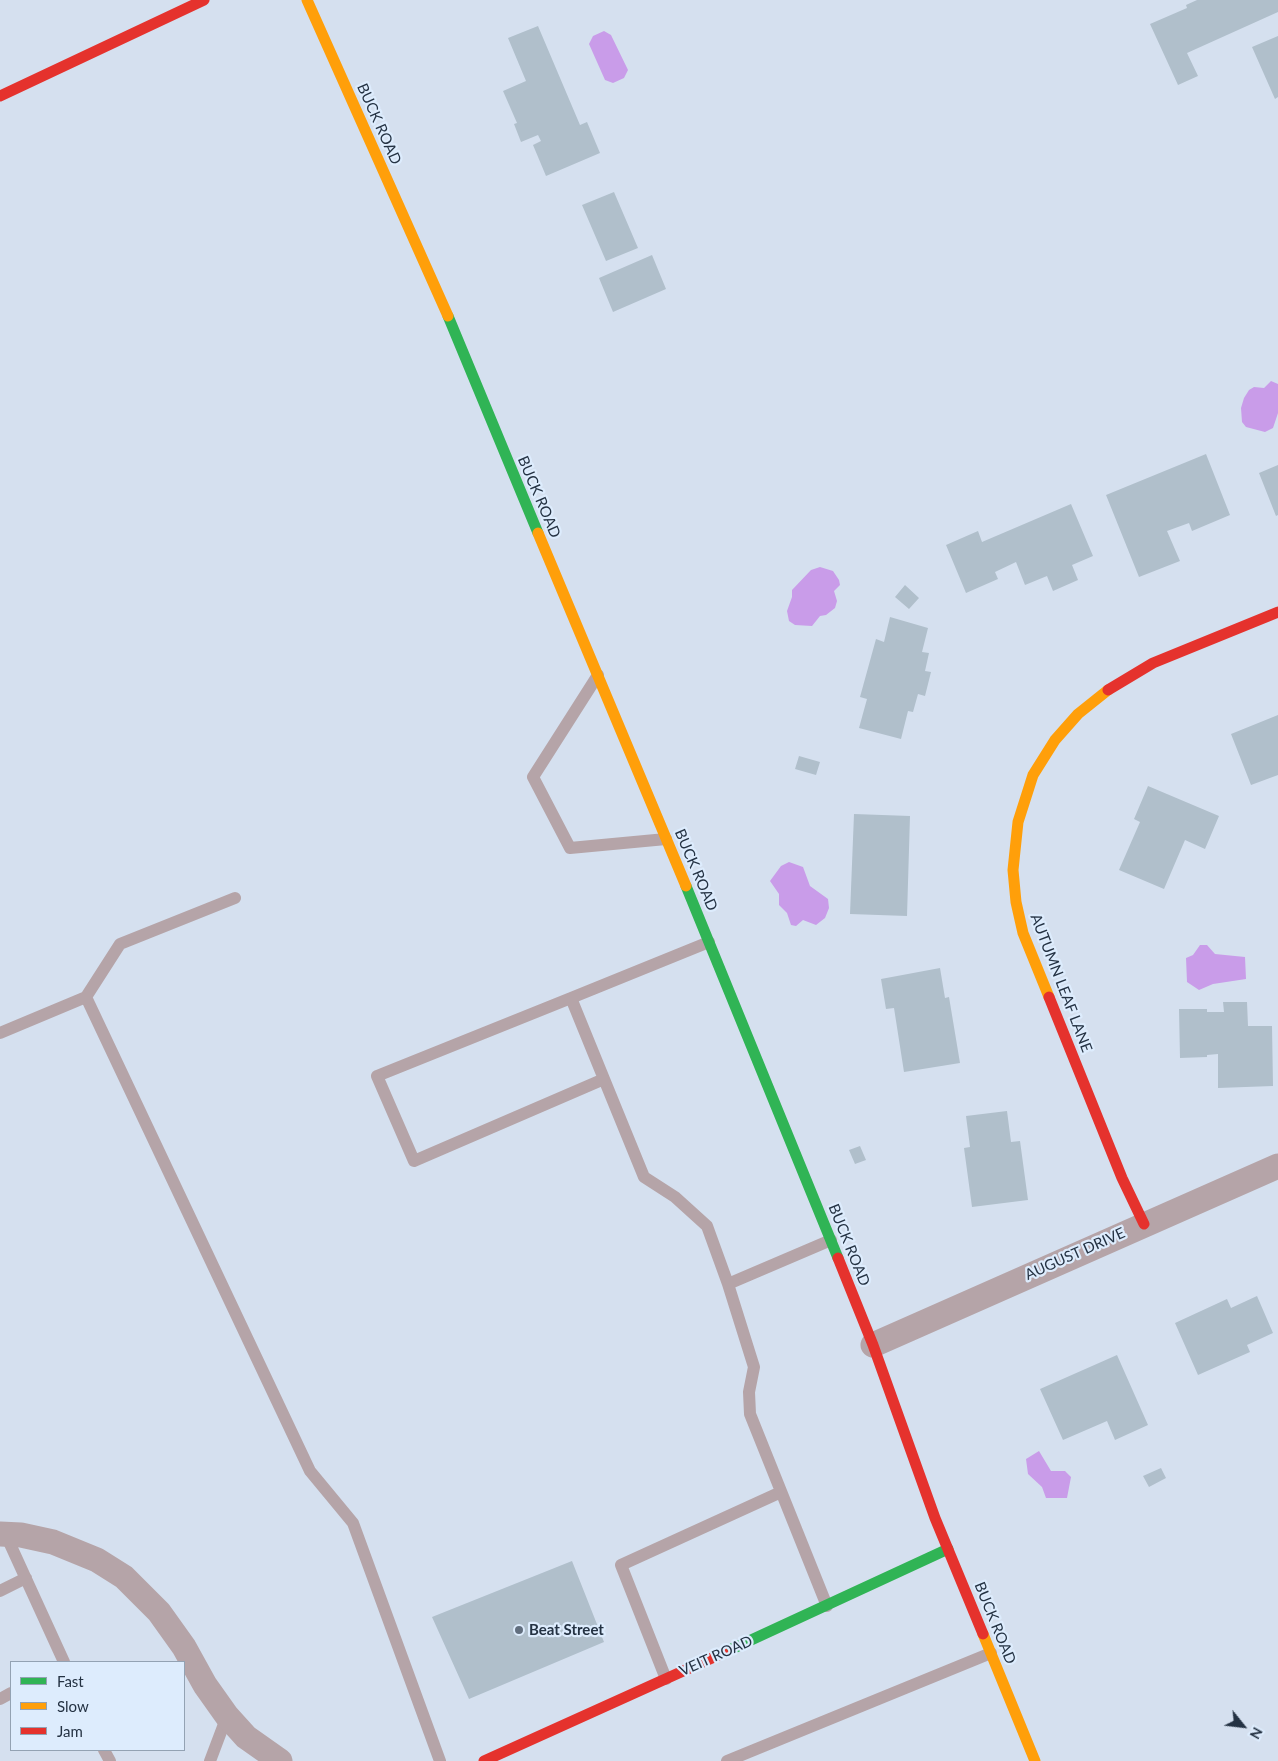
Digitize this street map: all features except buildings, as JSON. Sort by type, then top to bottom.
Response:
[{"type":"street","points":[[0,96],[204,0]]},
{"type":"street","name":"BUCK ROAD","points":[[307,0],[442,303],[709,942],[873,1345],[948,1549],[1035,1761]]},
{"type":"street","name":"AUTUMN LEAF LANE","points":[[1144,1224],[1122,1178],[1023,933],[1016,902],[1013,870],[1018,822],[1033,775],[1055,740],[1078,714],[1106,691],[1153,663],[1278,612]]},
{"type":"street","name":"AUGUST DRIVE","points":[[873,1345],[1278,1166]]},
{"type":"street","points":[[2,1530],[53,1542],[97,1560],[124,1577],[159,1612],[184,1647],[205,1685],[227,1716],[246,1737],[280,1761]]},
{"type":"street","name":"VEIT ROAD","points":[[484,1761],[827,1606],[948,1549]]},
{"type":"lane","points":[[598,675],[533,777],[570,848],[666,839]]},
{"type":"lane","points":[[0,1033],[86,997],[120,944],[236,898]]},
{"type":"lane","points":[[604,1079],[414,1161],[377,1076],[709,942]]},
{"type":"lane","points":[[86,997],[310,1471],[353,1523],[440,1761]]},
{"type":"lane","points":[[571,998],[644,1178],[675,1197],[707,1226],[728,1284],[754,1367],[749,1392],[750,1414],[827,1606]]},
{"type":"lane","points":[[728,1284],[831,1240]]},
{"type":"lane","points":[[666,1678],[620,1565],[781,1492]]},
{"type":"lane","points":[[2,1530],[64,1661]]},
{"type":"lane","points":[[0,1591],[26,1578]]},
{"type":"lane","points":[[727,1761],[990,1653]]},
{"type":"lane","points":[[210,1761],[227,1716]]},
{"type":"shaded area","points":[[604,31],[611,35],[628,70],[624,78],[613,83],[605,80],[589,44],[593,36]]},
{"type":"shaded area","points":[[1271,381],[1278,384],[1278,413],[1273,428],[1265,432],[1246,427],[1242,422],[1241,408],[1244,398],[1249,390],[1254,387],[1264,388]]},
{"type":"shaded area","points":[[820,567],[833,571],[839,580],[840,585],[834,591],[837,601],[835,608],[826,615],[820,616],[812,626],[795,625],[789,621],[787,611],[792,597],[792,590],[811,570]]},
{"type":"shaded area","points":[[789,862],[803,867],[810,886],[828,899],[829,908],[825,918],[816,925],[803,920],[796,926],[791,925],[787,913],[779,905],[779,894],[770,881],[781,866]]},
{"type":"shaded area","points":[[1200,945],[1207,945],[1215,954],[1245,957],[1246,979],[1213,984],[1199,990],[1187,982],[1186,958],[1193,955]]},
{"type":"shaded area","points":[[1039,1451],[1051,1471],[1065,1471],[1071,1477],[1067,1498],[1046,1498],[1042,1487],[1028,1474],[1026,1459]]},
{"type":"traffic: fast","points":[[448,316],[538,533]]},
{"type":"traffic: fast","points":[[686,886],[838,1258]]},
{"type":"traffic: fast","points":[[723,1653],[948,1549]]},
{"type":"traffic: slow","points":[[307,0],[448,316]]},
{"type":"traffic: slow","points":[[538,533],[686,886]]},
{"type":"traffic: slow","points":[[1049,997],[1023,933],[1016,902],[1013,870],[1018,822],[1033,775],[1055,740],[1078,714],[1108,690]]},
{"type":"traffic: slow","points":[[983,1634],[1035,1761]]},
{"type":"traffic: jam","points":[[0,96],[204,0]]},
{"type":"traffic: jam","points":[[1108,690],[1153,663],[1278,612]]},
{"type":"traffic: jam","points":[[1049,997],[1122,1178],[1144,1224]]},
{"type":"traffic: jam","points":[[838,1258],[873,1345],[935,1518],[983,1634]]},
{"type":"traffic: jam","points":[[484,1761],[723,1653]]},
{"type":"place","name":"Beat Street","points":[[519,1630]]}]
